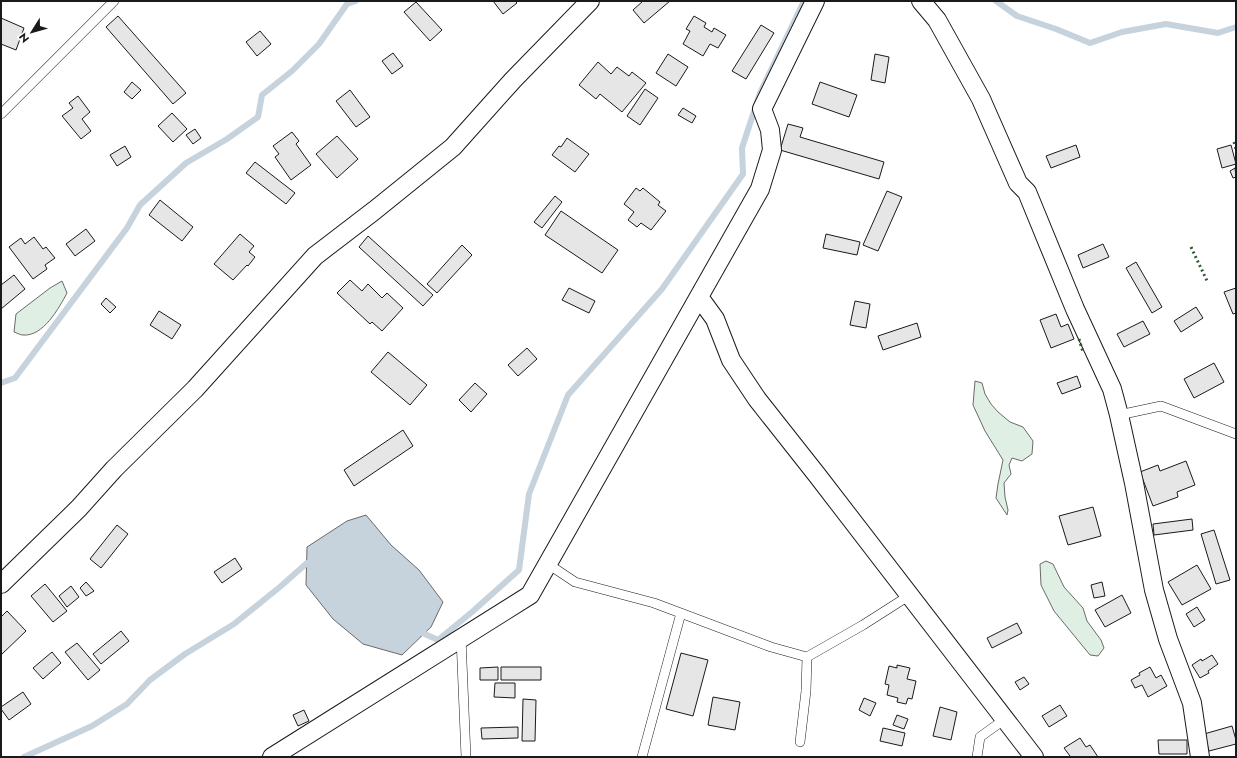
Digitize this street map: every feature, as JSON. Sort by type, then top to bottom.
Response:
[{"type":"street","points":[[1,584],[79,508],[114,469],[194,389],[314,256],[375,210],[453,147],[513,80],[590,1]]},
{"type":"street","points":[[272,757],[530,595],[760,189],[772,150],[770,130],[762,109],[815,1]]},
{"type":"street","points":[[922,1],[937,20],[981,99],[1018,183],[1027,192],[1075,310],[1112,389],[1134,483],[1154,590],[1168,638],[1192,703],[1200,757]]},
{"type":"street","points":[[699,296],[715,319],[731,360],[757,398],[1034,757]]},
{"type":"lane","points":[[1,114],[114,1]]},
{"type":"lane","points":[[1119,414],[1161,406],[1236,434]]},
{"type":"lane","points":[[548,564],[575,582],[654,603],[771,647],[807,657],[863,625],[910,595]]},
{"type":"lane","points":[[642,757],[680,613]]},
{"type":"lane","points":[[460,638],[466,757]]},
{"type":"lane","points":[[800,742],[806,691],[807,657]]},
{"type":"lane","points":[[978,757],[980,737],[1005,719]]},
{"type":"green space","points":[[62,281],[67,293],[60,306],[44,327],[30,334],[22,335],[14,332],[16,314],[50,288]]},
{"type":"green space","points":[[975,381],[982,383],[985,394],[998,412],[1010,422],[1023,427],[1033,441],[1032,454],[1022,461],[1012,458],[1009,465],[1011,474],[1004,483],[1008,510],[1007,515],[996,498],[1003,460],[985,431],[973,405]]},
{"type":"green space","points":[[1046,561],[1053,564],[1064,587],[1083,608],[1087,621],[1101,640],[1104,648],[1098,656],[1090,655],[1054,611],[1041,585],[1040,564]]},
{"type":"shaded area","points":[[366,515],[391,545],[419,570],[443,602],[431,627],[402,655],[363,644],[333,619],[306,585],[307,547],[347,521]]},
{"type":"building","points":[[493,1],[515,1],[517,3],[503,14]]},
{"type":"building","points":[[643,1],[670,1],[644,23],[633,10]]},
{"type":"building","points":[[416,2],[442,30],[430,41],[404,12]]},
{"type":"building","points":[[118,16],[186,93],[173,104],[106,27]]},
{"type":"building","points":[[694,16],[706,23],[704,27],[712,32],[714,28],[726,35],[718,48],[710,44],[703,56],[683,44],[690,31],[686,29]]},
{"type":"building","points":[[1,18],[24,28],[16,50],[1,44]]},
{"type":"building","points":[[761,25],[774,33],[746,79],[732,71]]},
{"type":"building","points":[[260,31],[271,44],[257,56],[246,42]]},
{"type":"building","points":[[393,53],[403,66],[392,74],[382,61]]},
{"type":"building","points":[[668,54],[688,67],[676,86],[656,73]]},
{"type":"building","points":[[875,54],[889,57],[885,83],[871,80]]},
{"type":"building","points":[[598,62],[611,74],[617,67],[629,76],[632,72],[646,83],[622,112],[600,94],[596,99],[579,85]]},
{"type":"building","points":[[132,82],[141,90],[132,99],[124,92]]},
{"type":"building","points":[[820,82],[857,95],[849,117],[812,104]]},
{"type":"building","points":[[645,89],[658,98],[640,125],[627,116]]},
{"type":"building","points":[[350,90],[370,117],[356,127],[336,101]]},
{"type":"building","points":[[78,96],[90,112],[82,119],[91,131],[81,139],[62,116],[73,108],[69,103]]},
{"type":"building","points":[[683,108],[696,116],[692,123],[678,115]]},
{"type":"building","points":[[172,113],[187,129],[173,142],[158,126]]},
{"type":"building","points":[[788,124],[803,128],[800,137],[884,162],[879,179],[780,150]]},
{"type":"building","points":[[195,129],[201,138],[193,144],[186,135]]},
{"type":"building","points":[[292,132],[299,141],[296,144],[311,165],[291,180],[275,157],[279,154],[273,146]]},
{"type":"building","points":[[337,136],[358,159],[337,178],[316,154]]},
{"type":"building","points":[[567,138],[589,154],[575,172],[552,155],[559,146],[561,147]]},
{"type":"building","points":[[1076,145],[1080,157],[1051,168],[1046,156]]},
{"type":"building","points":[[1231,145],[1236,164],[1222,168],[1217,149]]},
{"type":"building","points":[[125,146],[131,157],[117,166],[110,155]]},
{"type":"building","points":[[255,162],[295,193],[286,204],[246,173]]},
{"type":"building","points":[[1235,168],[1236,177],[1233,178],[1230,171]]},
{"type":"building","points":[[636,188],[640,191],[643,188],[660,202],[658,205],[666,211],[651,230],[641,223],[637,227],[628,220],[634,212],[624,204]]},
{"type":"building","points":[[887,191],[902,197],[878,251],[863,245]]},
{"type":"building","points":[[555,196],[562,202],[542,228],[534,222]]},
{"type":"building","points":[[160,200],[193,227],[182,241],[149,215]]},
{"type":"building","points":[[561,211],[618,250],[602,273],[545,235]]},
{"type":"building","points":[[86,229],[95,241],[75,256],[66,244]]},
{"type":"building","points":[[240,234],[254,246],[249,252],[255,257],[233,280],[214,264]]},
{"type":"building","points":[[826,234],[860,242],[857,255],[823,248]]},
{"type":"building","points":[[368,236],[433,295],[423,306],[359,247]]},
{"type":"building","points":[[34,237],[43,249],[46,247],[55,258],[45,265],[47,269],[33,279],[9,247],[21,238],[25,244]]},
{"type":"building","points":[[1103,244],[1109,257],[1083,268],[1078,255]]},
{"type":"building","points":[[462,245],[472,255],[437,293],[427,284]]},
{"type":"building","points":[[1136,262],[1162,307],[1152,313],[1126,268]]},
{"type":"building","points":[[14,275],[25,289],[1,309],[1,285]]},
{"type":"building","points":[[350,280],[362,291],[368,284],[382,298],[387,293],[403,308],[382,331],[372,322],[370,324],[337,293]]},
{"type":"building","points":[[569,288],[595,301],[589,313],[562,300]]},
{"type":"building","points":[[1236,288],[1236,313],[1233,314],[1224,292]]},
{"type":"building","points":[[106,298],[116,307],[110,313],[101,304]]},
{"type":"building","points":[[855,301],[870,304],[866,328],[850,325]]},
{"type":"building","points":[[1196,307],[1203,318],[1181,332],[1174,321]]},
{"type":"building","points":[[159,311],[181,325],[172,339],[150,325]]},
{"type":"building","points":[[1056,314],[1061,327],[1068,324],[1074,339],[1051,348],[1040,320]]},
{"type":"building","points":[[1143,321],[1150,334],[1124,347],[1117,334]]},
{"type":"building","points":[[917,323],[921,337],[883,350],[878,336]]},
{"type":"building","points":[[527,348],[537,359],[518,376],[508,365]]},
{"type":"building","points":[[388,352],[427,385],[410,405],[371,372]]},
{"type":"building","points":[[1214,363],[1224,382],[1194,398],[1184,379]]},
{"type":"building","points":[[1077,376],[1081,387],[1062,394],[1057,383]]},
{"type":"building","points":[[475,383],[487,394],[471,412],[459,400]]},
{"type":"building","points":[[403,430],[413,446],[354,486],[344,470]]},
{"type":"building","points":[[1186,461],[1195,485],[1177,492],[1178,497],[1153,506],[1140,472],[1158,465],[1160,471]]},
{"type":"building","points":[[1093,507],[1101,536],[1068,545],[1059,516]]},
{"type":"building","points":[[1192,519],[1193,530],[1154,535],[1153,524]]},
{"type":"building","points":[[117,525],[128,534],[101,568],[90,559]]},
{"type":"building","points":[[1214,530],[1230,580],[1216,584],[1201,534]]},
{"type":"building","points":[[235,558],[242,569],[222,583],[214,572]]},
{"type":"building","points":[[1197,565],[1211,589],[1182,605],[1168,582]]},
{"type":"building","points":[[86,582],[94,591],[86,596],[80,588]]},
{"type":"building","points":[[1102,582],[1105,596],[1094,598],[1091,585]]},
{"type":"building","points":[[45,584],[67,611],[53,622],[31,596]]},
{"type":"building","points":[[71,586],[79,597],[67,607],[59,596]]},
{"type":"building","points":[[1122,595],[1131,613],[1105,627],[1095,610]]},
{"type":"building","points":[[1197,607],[1205,620],[1194,627],[1186,614]]},
{"type":"building","points":[[7,611],[26,631],[1,655],[1,617]]},
{"type":"building","points":[[1017,623],[1022,633],[992,648],[987,638]]},
{"type":"building","points":[[121,631],[129,641],[101,664],[93,654]]},
{"type":"building","points":[[77,643],[100,670],[88,680],[65,652]]},
{"type":"building","points":[[52,652],[61,663],[43,679],[33,668]]},
{"type":"building","points":[[681,653],[708,660],[693,716],[666,709]]},
{"type":"building","points":[[1212,655],[1218,664],[1208,671],[1209,673],[1200,678],[1192,665],[1201,659],[1202,661]]},
{"type":"building","points":[[897,665],[910,668],[907,679],[916,681],[912,699],[908,698],[906,704],[897,702],[898,698],[887,695],[889,685],[885,684],[889,666],[897,668]]},
{"type":"building","points":[[498,667],[498,680],[480,680],[480,668]]},
{"type":"building","points":[[501,667],[541,667],[541,680],[501,680]]},
{"type":"building","points":[[1150,667],[1156,678],[1161,675],[1167,686],[1148,697],[1142,685],[1135,688],[1131,680],[1140,675],[1139,673]]},
{"type":"building","points":[[1024,677],[1029,684],[1020,690],[1015,682]]},
{"type":"building","points":[[495,683],[515,683],[515,698],[494,697]]},
{"type":"building","points":[[23,692],[31,704],[9,720],[1,707]]},
{"type":"building","points":[[713,697],[740,702],[735,730],[708,725]]},
{"type":"building","points":[[864,698],[876,703],[870,716],[859,710]]},
{"type":"building","points":[[523,699],[536,700],[535,741],[522,741]]},
{"type":"building","points":[[1060,705],[1067,716],[1049,727],[1042,716]]},
{"type":"building","points":[[940,707],[957,712],[951,740],[933,736]]},
{"type":"building","points":[[304,710],[309,721],[298,726],[293,715]]},
{"type":"building","points":[[897,715],[908,719],[904,729],[893,725]]},
{"type":"building","points":[[1232,726],[1236,744],[1209,751],[1204,734]]},
{"type":"building","points":[[518,727],[518,738],[482,739],[481,728]]},
{"type":"building","points":[[883,728],[905,733],[902,746],[880,741]]},
{"type":"building","points":[[1080,738],[1086,747],[1090,745],[1098,757],[1069,757],[1070,756],[1064,748]]},
{"type":"building","points":[[1158,740],[1187,740],[1187,754],[1159,754]]},
{"type":"waterway","points":[[1,383],[15,378],[127,228],[140,205],[186,163],[227,139],[258,117],[262,95],[292,71],[319,44],[347,4],[356,1]]},
{"type":"waterway","points":[[416,630],[438,640],[519,570],[529,494],[568,395],[662,289],[743,174],[742,148],[760,93],[804,1]]},
{"type":"waterway","points":[[996,1],[1017,16],[1056,29],[1090,43],[1122,32],[1166,24],[1218,33],[1236,27]]},
{"type":"waterway","points":[[24,757],[92,726],[127,704],[150,680],[185,654],[234,624],[307,563],[314,562]]},
{"type":"hedge","points":[[1234,142],[1236,149]]},
{"type":"hedge","points":[[1191,247],[1208,283]]},
{"type":"hedge","points":[[1079,339],[1083,352]]}]
